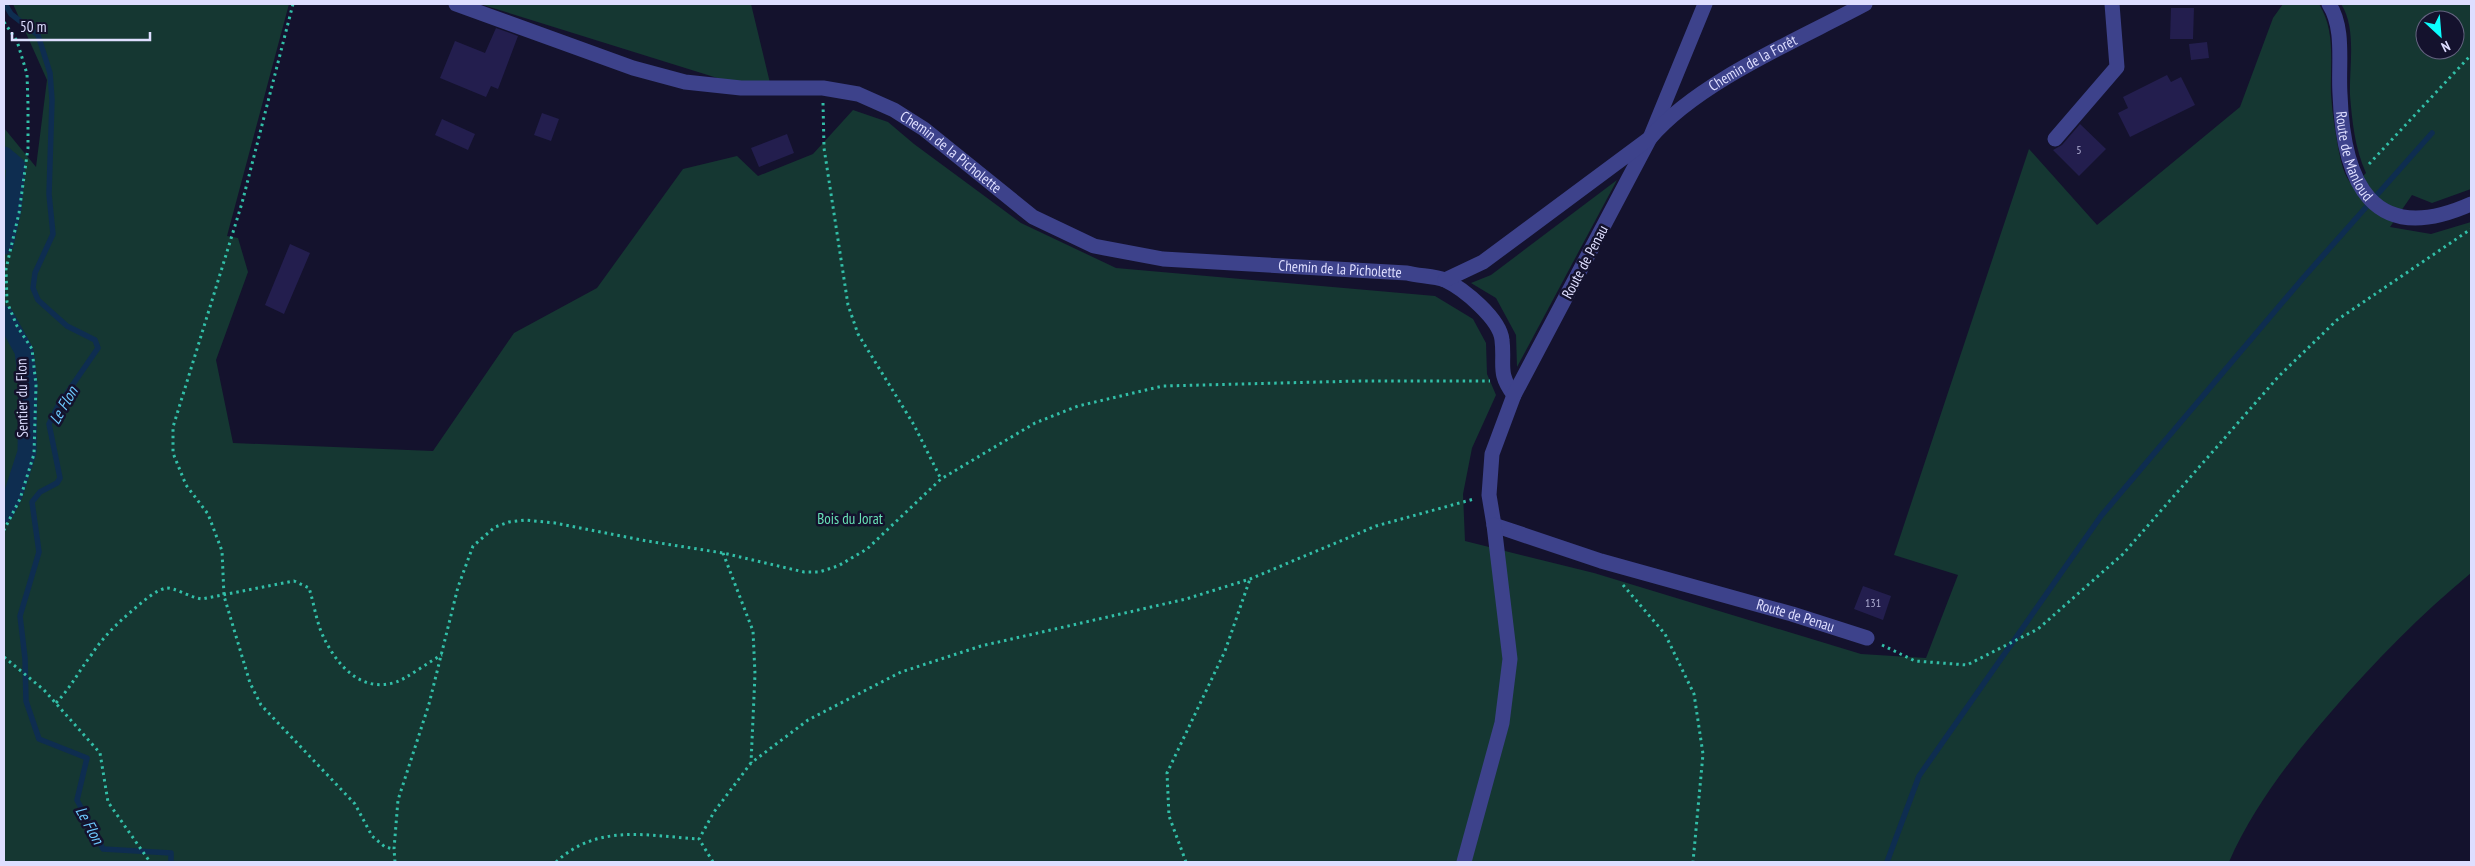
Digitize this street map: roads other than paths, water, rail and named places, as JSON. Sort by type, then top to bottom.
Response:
[{"type":"street","name":"Chemin de la Picholette","points":[[456,4],[633,68],[685,82],[741,88],[823,88],[858,94],[894,110],[924,129],[1033,217],[1094,246],[1163,259],[1407,274],[1445,280]]},
{"type":"street","name":"Route de Penau","points":[[1464,862],[1502,723],[1510,659],[1489,495],[1492,454],[1514,395],[1650,138],[1705,4]]},
{"type":"street","name":"Chemin de la Forêt","points":[[1650,138],[1667,119],[1730,76],[1796,39],[1865,4]]},
{"type":"street","points":[[2055,139],[2117,67],[2112,4]]},
{"type":"street","name":"Route de Manloud","points":[[2329,4],[2338,28],[2343,127],[2350,164],[2358,183],[2377,207],[2401,218],[2430,218],[2471,204]]},
{"type":"street","points":[[1514,395],[1504,381],[1502,339],[1495,322],[1484,310],[1445,280],[1483,262],[1650,138]]},
{"type":"street","name":"Route de Penau","points":[[1494,525],[1601,561],[1792,614],[1866,638]]},
{"type":"waterway","name":"Le Flon","points":[[5,4],[11,14],[38,35],[50,73],[52,100],[49,194],[53,234],[35,273],[33,288],[38,300],[67,326],[95,340],[98,348],[58,406],[49,424],[60,478],[57,483],[40,492],[32,502],[39,552],[20,616],[25,658],[26,701],[39,739],[87,758],[77,800],[103,849],[171,853],[171,862]]},
{"type":"waterway","points":[[1887,862],[1919,776],[2101,516],[2304,277],[2432,133]]},
{"type":"waterway","points":[[4,156],[16,166],[12,209],[4,245]]},
{"type":"waterway","points":[[4,315],[24,351],[28,384],[27,452],[13,495],[4,513]]},
{"type":"park label","name":"Bois du Jorat","points":[[850,519]]}]
